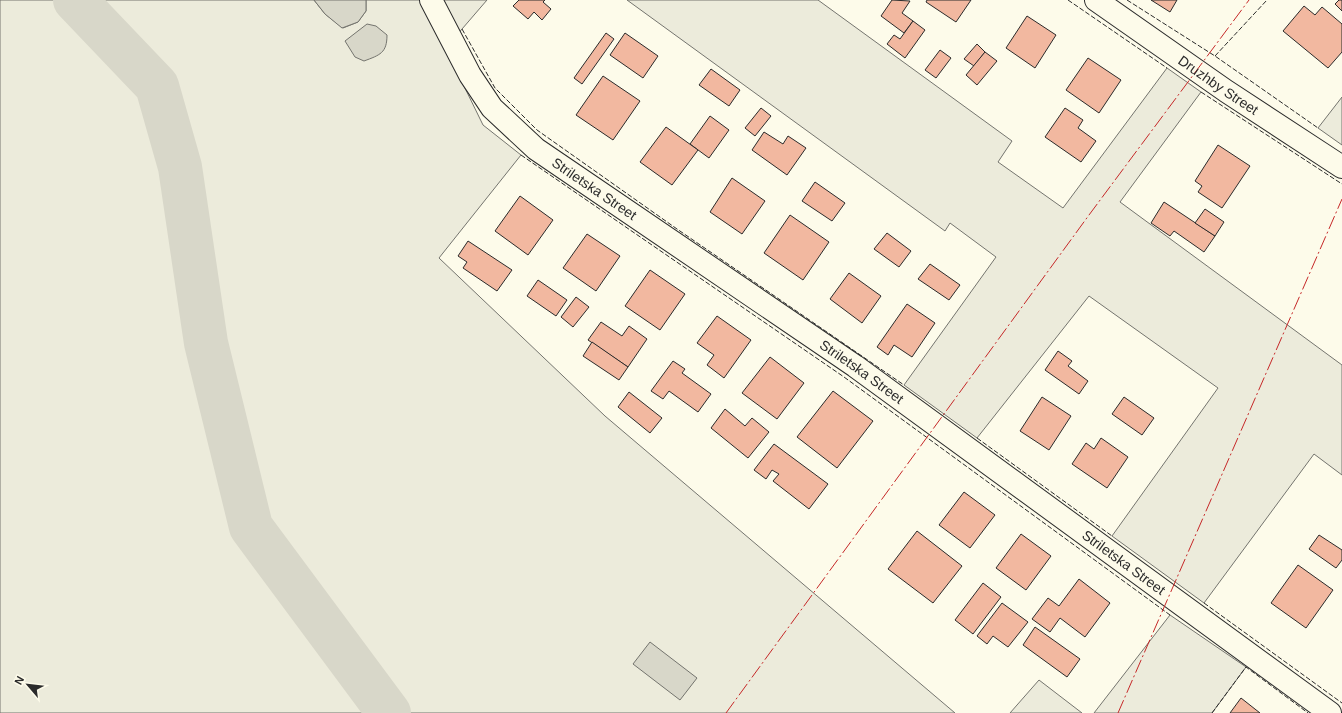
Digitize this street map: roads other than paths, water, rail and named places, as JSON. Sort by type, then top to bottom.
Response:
[{"type":"street","name":"Striletska Street","points":[[431,0],[467,69],[492,108],[536,149],[855,366],[1330,713]]},
{"type":"street","name":"Druzhby Street","points":[[1096,0],[1226,91],[1342,167]]},
{"type":"waterway","points":[[75,0],[157,86],[180,167],[206,343],[251,527],[389,713]]}]
